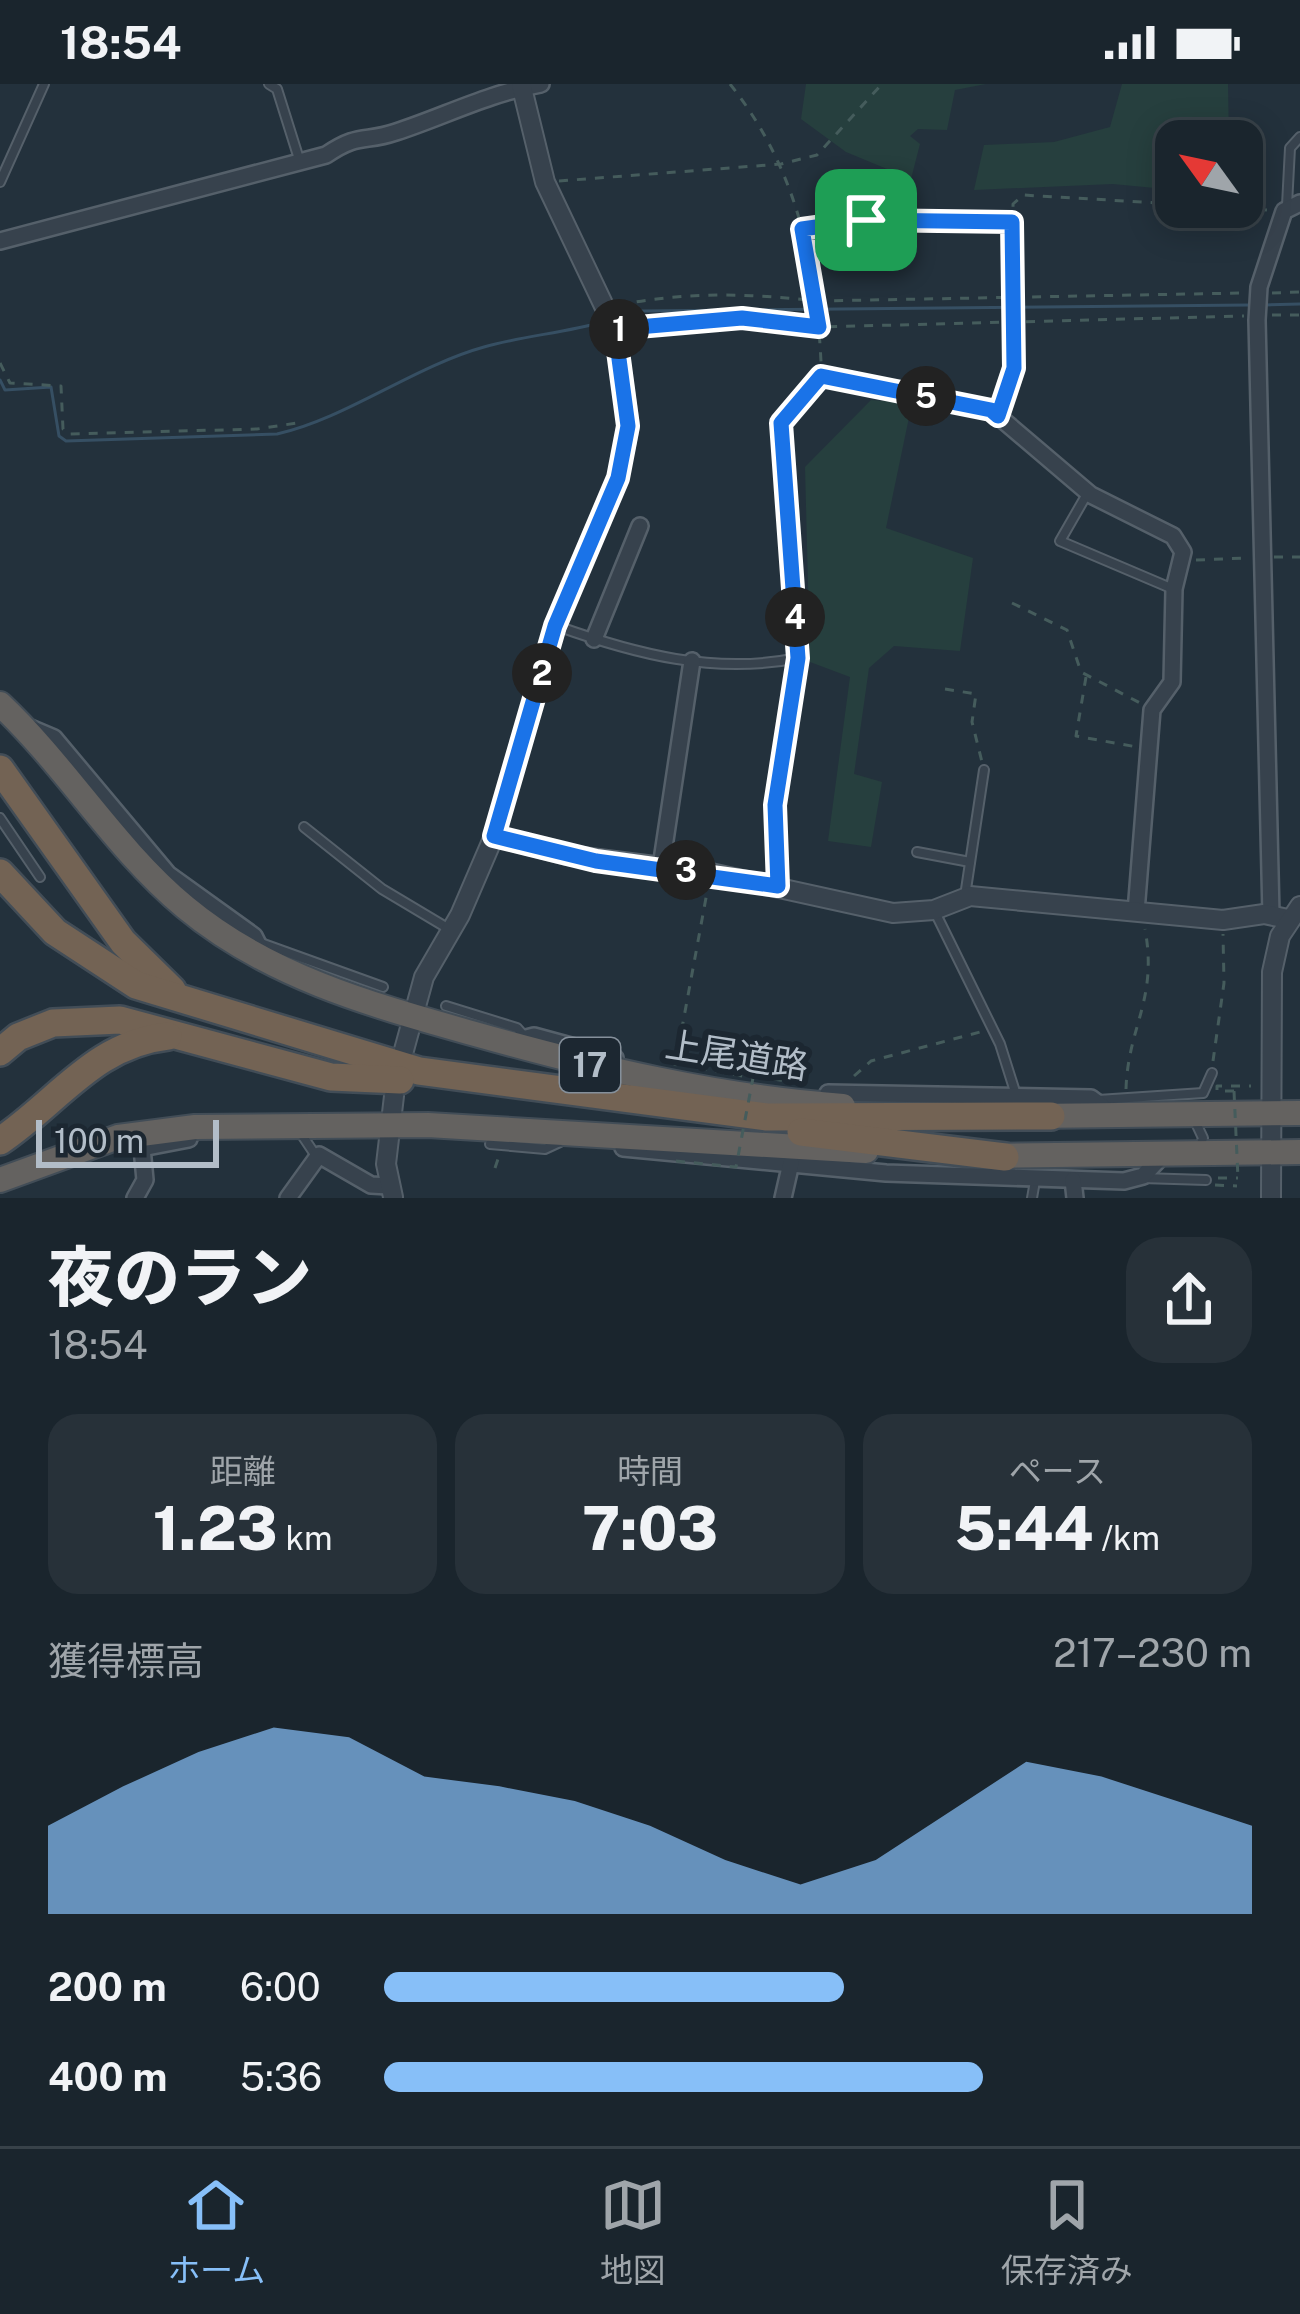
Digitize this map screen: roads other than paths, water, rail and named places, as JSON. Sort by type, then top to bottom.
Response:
[{"type":"highway","name":"上尾道路","points":[[0,704],[161,886],[212,927],[332,991],[411,1016],[517,1040],[625,1073],[788,1101],[1052,1116],[1113,1105],[1190,1116],[1300,1113]]},
{"type":"highway","points":[[0,769],[123,942],[154,976],[190,1003]]},
{"type":"highway","points":[[0,873],[26,907],[90,958],[136,985],[347,1045],[376,1060],[419,1071],[766,1117],[1052,1116]]},
{"type":"highway","points":[[0,1052],[31,1031],[82,1019],[134,1022],[223,1052],[331,1077],[374,1076],[561,1106],[1005,1156]]},
{"type":"highway","points":[[0,1141],[97,1060],[134,1041],[184,1036]]},
{"type":"highway","name":"17","points":[[0,1180],[113,1138],[160,1129],[226,1127],[389,1128],[1005,1156],[1300,1152]]},
{"type":"street","points":[[0,241],[326,155],[354,136],[392,134],[482,97],[528,85],[545,182],[615,329],[627,399],[622,461],[555,626],[494,836],[411,1016],[404,1050]]},
{"type":"street","points":[[1271,1198],[1272,972],[1286,914],[1262,557],[1257,316],[1258,293],[1290,206]]},
{"type":"street","points":[[821,376],[991,410],[1087,492],[1173,536],[1182,561],[1174,590],[1172,682],[1152,710],[1139,912]]},
{"type":"street","points":[[594,639],[640,526]]},
{"type":"street","points":[[661,867],[692,662]]},
{"type":"street","points":[[494,836],[567,855],[778,886],[893,914],[934,910],[965,898],[1223,920],[1286,914]]},
{"type":"street","points":[[517,1040],[853,1095],[1113,1105]]},
{"type":"street","points":[[288,1198],[316,1156],[328,1156],[392,1194],[389,1128],[394,1096]]},
{"type":"street","points":[[113,1138],[142,1148],[209,1136],[226,1127]]},
{"type":"street","points":[[554,1137],[791,1163],[1036,1179],[1074,1189],[1141,1177],[1161,1157]]},
{"type":"street","points":[[135,1198],[145,1180],[142,1148]]},
{"type":"street","points":[[783,1198],[791,1163]]},
{"type":"lane","points":[[0,182],[44,84]]},
{"type":"lane","points":[[269,84],[277,89],[300,162]]},
{"type":"lane","points":[[1290,206],[1290,148],[1300,136]]},
{"type":"lane","points":[[1087,492],[1060,542],[1174,590]]},
{"type":"lane","points":[[555,626],[628,652],[692,662],[755,667],[798,658],[775,805],[778,886]]},
{"type":"lane","points":[[965,898],[984,770]]},
{"type":"lane","points":[[0,818],[40,877]]},
{"type":"lane","points":[[304,827],[382,889],[451,930]]},
{"type":"lane","points":[[917,852],[970,862]]},
{"type":"lane","points":[[934,910],[991,1029],[1017,1099]]},
{"type":"lane","points":[[261,951],[383,987]]},
{"type":"lane","points":[[446,1006],[517,1028],[517,1040]]},
{"type":"lane","points":[[1113,1105],[1203,1093],[1212,1073]]},
{"type":"lane","points":[[853,1095],[854,1076]]},
{"type":"lane","points":[[1189,1157],[1203,1138],[1190,1116]]},
{"type":"lane","points":[[299,1130],[316,1156]]},
{"type":"lane","points":[[490,1144],[545,1149],[554,1137]]},
{"type":"lane","points":[[500,1155],[508,1145]]},
{"type":"lane","points":[[1141,1177],[1206,1180]]},
{"type":"lane","points":[[1032,1198],[1036,1179]]},
{"type":"waterway","points":[[1265,305],[1300,304]]},
{"type":"waterway","points":[[618,318],[642,311],[1249,305]]},
{"type":"waterway","points":[[0,380],[5,390],[51,387],[59,436],[66,441],[277,434],[328,417],[458,356],[603,322]]}]
